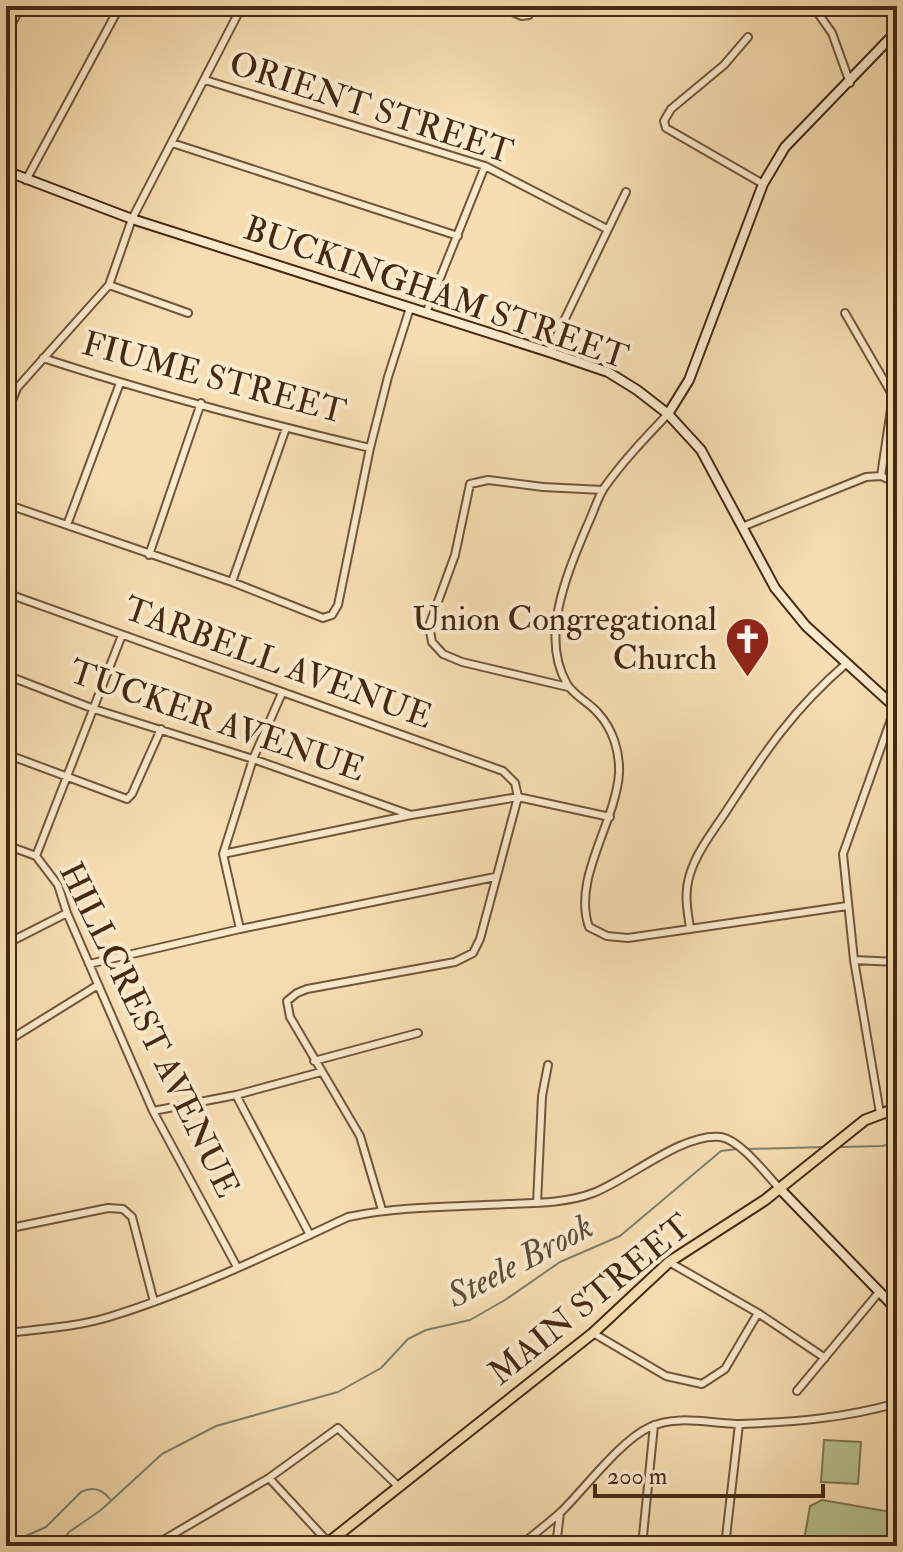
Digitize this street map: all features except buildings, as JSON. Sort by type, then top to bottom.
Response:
[{"type":"main road","points":[[668,414],[689,380],[763,184],[785,147],[897,31]]},
{"type":"main road","name":"BUCKINGHAM STREET","points":[[6,171],[132,219],[608,372],[668,414],[701,450],[775,588],[806,626],[896,708]]},
{"type":"main road","name":"MAIN STREET","points":[[326,1544],[593,1333],[669,1262],[780,1189],[845,1135],[880,1113],[897,1108]]},
{"type":"main road","points":[[780,1189],[897,1310]]},
{"type":"street","points":[[6,35],[21,6]]},
{"type":"street","points":[[26,180],[120,6]]},
{"type":"street","points":[[6,417],[17,388],[109,285],[132,219],[242,6]]},
{"type":"street","points":[[497,6],[522,16],[529,15],[532,6]]},
{"type":"street","points":[[813,6],[832,33],[850,83]]},
{"type":"street","points":[[748,37],[724,65],[671,109],[664,121],[666,128],[679,137],[763,184]]},
{"type":"street","name":"ORIENT STREET","points":[[205,80],[485,166],[607,229]]},
{"type":"street","points":[[172,143],[458,236]]},
{"type":"street","points":[[426,313],[485,166]]},
{"type":"street","points":[[549,352],[626,192]]},
{"type":"street","points":[[109,285],[188,313]]},
{"type":"street","points":[[6,504],[232,582],[323,618],[332,615],[338,605],[388,377],[410,308]]},
{"type":"street","points":[[845,313],[893,396],[881,476]]},
{"type":"street","name":"FIUME STREET","points":[[43,358],[120,383],[370,448]]},
{"type":"street","points":[[67,525],[120,383]]},
{"type":"street","points":[[149,555],[201,403]]},
{"type":"street","points":[[668,414],[639,443],[603,490],[578,548],[559,607],[555,644],[558,666],[568,687],[599,713],[616,741],[619,774],[610,817],[585,890],[584,911],[589,927],[607,936],[628,938],[847,906]]},
{"type":"street","points":[[232,582],[286,428]]},
{"type":"street","points":[[742,527],[866,477],[881,476],[897,483]]},
{"type":"street","points":[[568,687],[503,673],[443,654],[432,642],[429,626],[455,555],[470,484],[488,480],[603,490]]},
{"type":"street","name":"TARBELL AVENUE","points":[[6,593],[503,771],[515,783],[518,797]]},
{"type":"street","name":"HILLCREST AVENUE","points":[[122,635],[36,856],[58,885],[67,913],[153,1111],[237,1267]]},
{"type":"street","points":[[690,928],[685,898],[690,873],[701,849],[801,705],[847,663]]},
{"type":"street","name":"TUCKER AVENUE","points":[[6,675],[94,709],[253,759],[411,815]]},
{"type":"street","points":[[240,929],[223,854],[253,759],[282,693]]},
{"type":"street","points":[[880,1113],[854,960],[843,854],[896,708]]},
{"type":"street","points":[[6,754],[127,799],[161,729]]},
{"type":"street","points":[[223,854],[411,815],[518,797],[610,817]]},
{"type":"street","points":[[382,1210],[360,1136],[290,1017],[287,1001],[307,989],[455,962],[473,953],[480,939],[518,797]]},
{"type":"street","points":[[6,845],[36,856]]},
{"type":"street","points":[[89,964],[240,929],[495,877]]},
{"type":"street","points":[[6,944],[67,913]]},
{"type":"street","points":[[854,960],[897,962]]},
{"type":"street","points":[[6,1042],[98,985]]},
{"type":"street","points":[[314,1061],[418,1033]]},
{"type":"street","points":[[537,1203],[542,1096],[548,1065]]},
{"type":"street","points":[[153,1111],[236,1095],[321,1072]]},
{"type":"street","points":[[236,1095],[310,1235]]},
{"type":"street","points":[[6,1333],[107,1318],[154,1302],[348,1217],[382,1210],[537,1203],[592,1194],[680,1146],[714,1137],[735,1143],[780,1189]]},
{"type":"street","points":[[6,1229],[108,1208],[123,1209],[132,1217],[154,1302]]},
{"type":"street","points":[[669,1262],[758,1313],[825,1358]]},
{"type":"street","points":[[797,1391],[880,1291]]},
{"type":"street","points":[[593,1333],[666,1376],[702,1384],[725,1369],[758,1313]]},
{"type":"street","points":[[520,1546],[560,1513],[626,1445],[654,1425],[670,1421],[739,1424],[821,1419],[897,1403]]},
{"type":"street","points":[[725,1546],[739,1424]]},
{"type":"street","points":[[642,1546],[654,1425]]},
{"type":"street","points":[[153,1546],[269,1478],[338,1428],[399,1487]]},
{"type":"street","points":[[269,1478],[326,1544]]},
{"type":"street","points":[[556,1546],[560,1513]]},
{"type":"green space","points":[[824,1440],[861,1442],[858,1484],[821,1482]]},
{"type":"green space","points":[[822,1500],[897,1513],[897,1546],[803,1546],[810,1506]]},
{"type":"waterway","name":"Steele Brook","points":[[840,1147],[897,1143]]},
{"type":"waterway","name":"Steele Brook","points":[[748,1149],[825,1147]]},
{"type":"waterway","name":"Steele Brook","points":[[59,1546],[69,1532],[101,1510],[162,1454],[216,1426],[338,1392],[381,1368],[408,1339],[426,1330],[470,1320],[560,1262],[620,1236],[721,1151],[737,1149]]},
{"type":"waterway","points":[[6,1545],[46,1527],[81,1492],[97,1490],[110,1499]]},
{"type":"place","name":"Union Congregational Church","points":[[748,678]]}]
